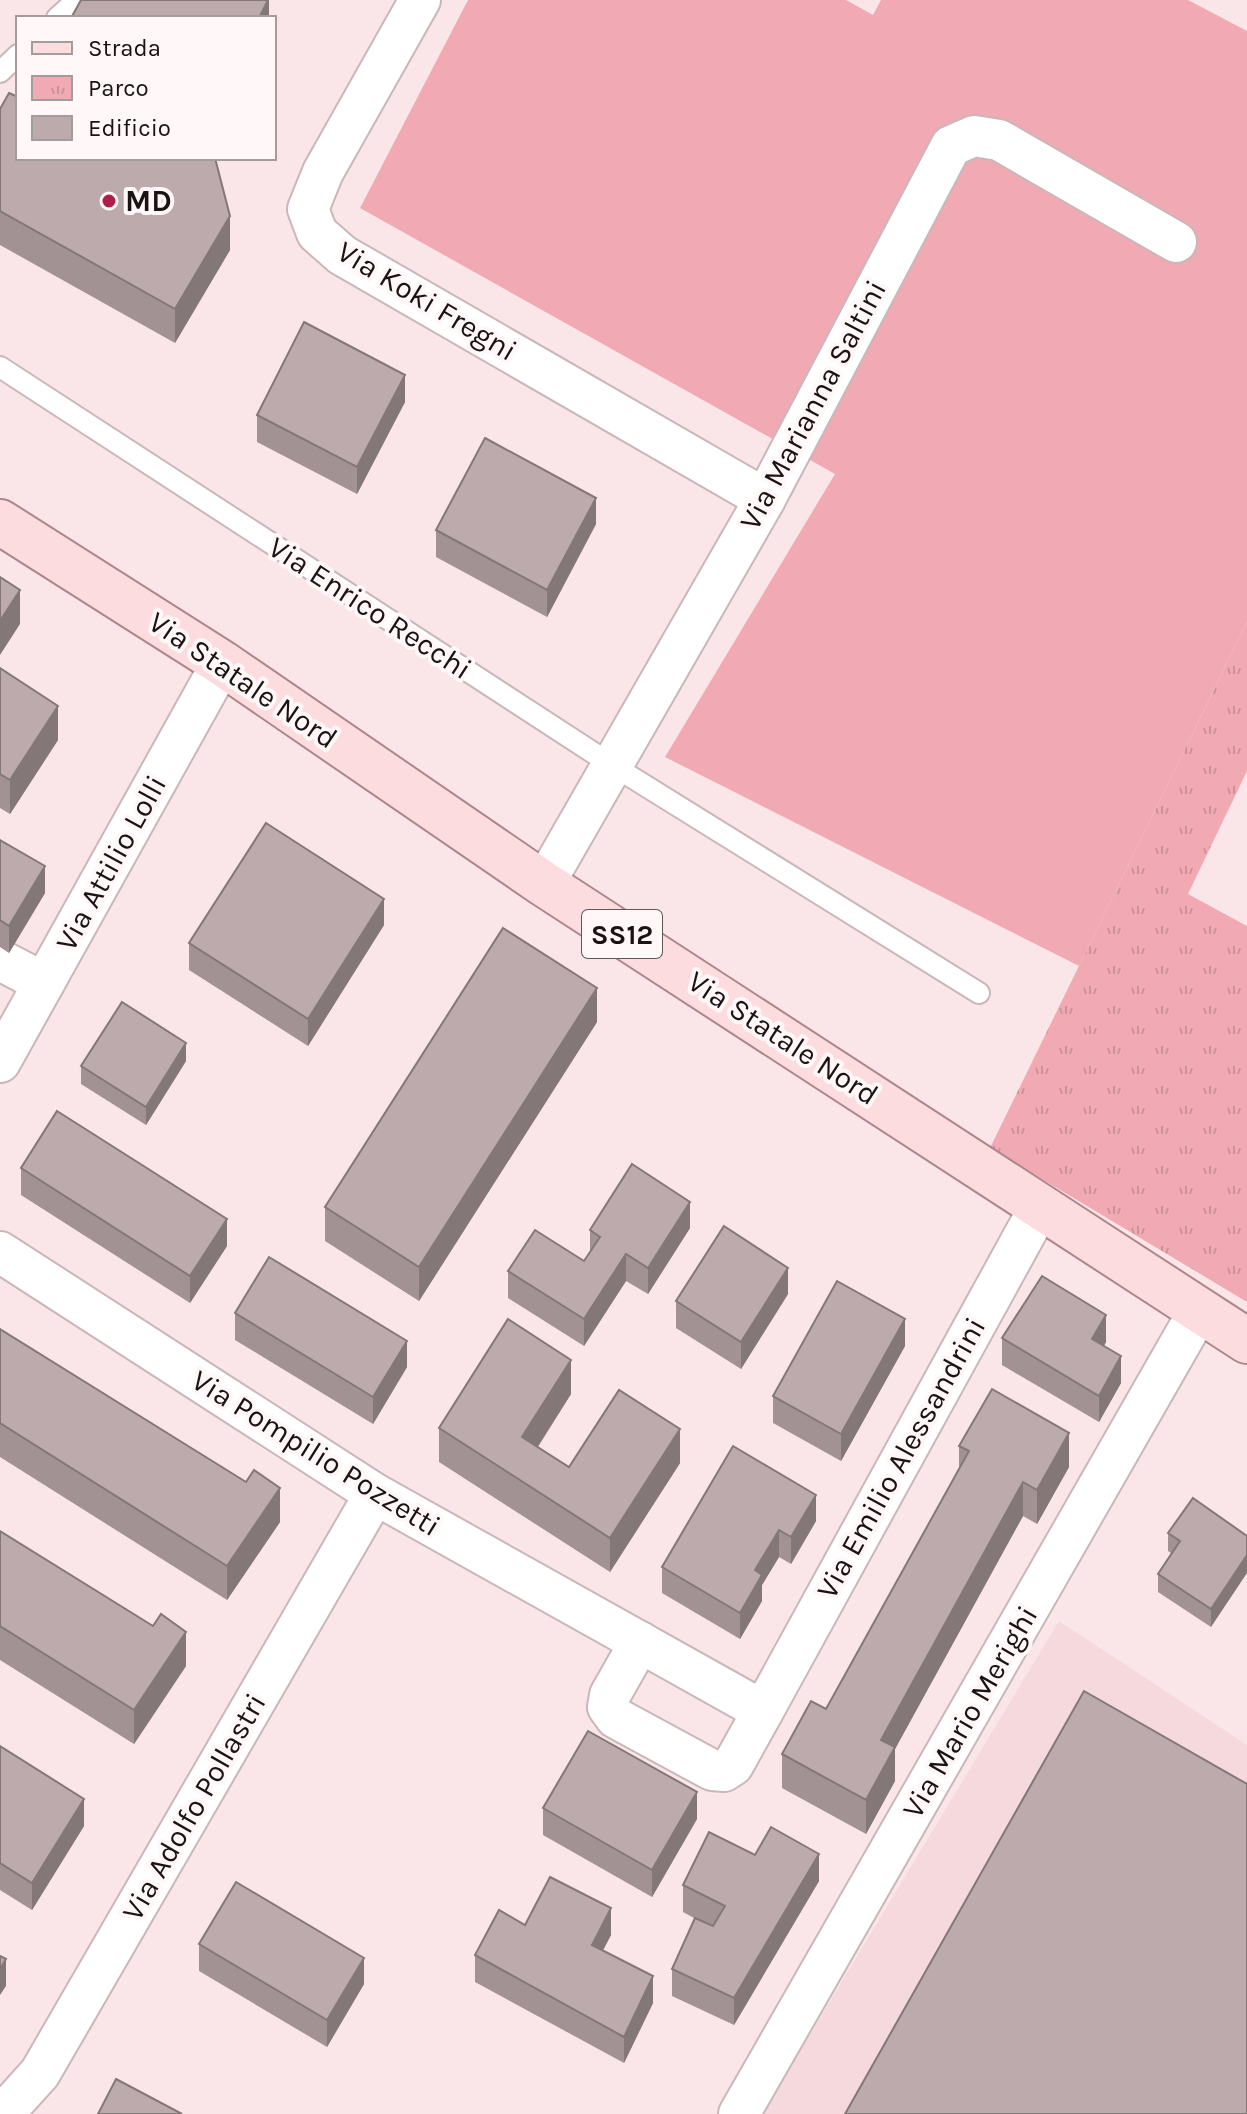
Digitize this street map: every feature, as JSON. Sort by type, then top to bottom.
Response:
[{"type":"main road","name":"Via Statale Nord","points":[[0,522],[222,663],[544,884],[1247,1341]]},
{"type":"street","name":"Via Koki Fregni","points":[[420,0],[323,172],[308,209],[317,233],[342,255],[765,499]]},
{"type":"street","name":"Via Marianna Saltini","points":[[544,884],[765,499],[951,146],[974,136],[999,140],[1176,242]]},
{"type":"street","name":"Via Attilio Lolli","points":[[0,1062],[222,663]]},
{"type":"street","points":[[0,960],[44,983]]},
{"type":"street","name":"Via Emilio Alessandrini","points":[[640,1642],[610,1695],[608,1707],[616,1718],[712,1770],[724,1771],[733,1765],[1041,1205]]},
{"type":"street","name":"Via Pompilio Pozzetti","points":[[0,1252],[375,1494],[640,1642]]},
{"type":"street","name":"Via Mario Merighi","points":[[739,2114],[1200,1309]]},
{"type":"street","name":"Via Adolfo Pollastri","points":[[3,2114],[40,2073],[375,1494]]},
{"type":"street","points":[[640,1642],[763,1711]]},
{"type":"lane","points":[[59,16],[77,0]]},
{"type":"lane","points":[[0,72],[16,57]]},
{"type":"lane","name":"Via Enrico Recchi","points":[[0,367],[612,765],[979,993]]},
{"type":"shaded area","points":[[1059,1621],[1247,1745],[1247,2114],[762,2114]]},
{"type":"green space","points":[[468,0],[846,0],[873,15],[881,0],[1188,0],[1247,31],[1247,622],[1079,966],[665,757],[835,474],[360,208]]},
{"type":"green space","points":[[1247,622],[1247,771],[1188,894],[1247,926],[1247,1302],[990,1148]]},
{"type":"building","points":[[81,0],[268,0],[260,16],[72,16]]},
{"type":"building","name":"MD","points":[[9,93],[16,96],[16,160],[216,160],[230,216],[175,309],[0,211],[0,109]]},
{"type":"building","points":[[304,322],[405,375],[357,467],[257,415]]},
{"type":"building","points":[[485,438],[596,498],[547,590],[436,530]]},
{"type":"building","points":[[0,577],[20,590],[0,621]]},
{"type":"building","points":[[0,668],[58,706],[10,780],[0,774]]},
{"type":"building","points":[[266,823],[384,899],[308,1019],[189,943]]},
{"type":"building","points":[[0,840],[45,866],[9,926],[0,920]]},
{"type":"building","points":[[503,928],[597,988],[419,1267],[325,1207]]},
{"type":"building","points":[[122,1002],[186,1043],[146,1107],[81,1066]]},
{"type":"building","points":[[57,1111],[227,1219],[190,1276],[21,1168]]},
{"type":"building","points":[[632,1164],[690,1202],[648,1268],[626,1254],[584,1319],[508,1271],[535,1230],[584,1261],[600,1237],[590,1230]]},
{"type":"building","points":[[724,1226],[788,1268],[741,1342],[676,1301]]},
{"type":"building","points":[[269,1257],[407,1341],[373,1397],[235,1313]]},
{"type":"building","points":[[1042,1276],[1106,1315],[1092,1339],[1121,1356],[1099,1396],[1002,1338]]},
{"type":"building","points":[[837,1281],[905,1319],[841,1434],[773,1396]]},
{"type":"building","points":[[508,1319],[571,1360],[522,1437],[569,1467],[619,1390],[680,1429],[610,1538],[439,1428]]},
{"type":"building","points":[[0,1329],[246,1482],[254,1470],[280,1488],[227,1566],[0,1423]]},
{"type":"building","points":[[992,1389],[1069,1433],[1037,1490],[1023,1482],[881,1740],[895,1747],[866,1800],[782,1754],[811,1701],[826,1709],[969,1451],[959,1446]]},
{"type":"building","points":[[733,1446],[816,1495],[791,1537],[779,1530],[755,1570],[762,1575],[740,1613],[662,1567]]},
{"type":"building","points":[[1193,1498],[1247,1536],[1247,1555],[1211,1609],[1158,1574],[1180,1541],[1168,1533]]},
{"type":"building","points":[[0,1531],[153,1626],[161,1614],[186,1632],[134,1710],[0,1626]]},
{"type":"building","points":[[1084,1691],[1247,1784],[1247,2114],[845,2114]]},
{"type":"building","points":[[588,1731],[697,1792],[652,1870],[543,1808]]},
{"type":"building","points":[[0,1746],[84,1799],[32,1883],[0,1863]]},
{"type":"building","points":[[771,1827],[819,1854],[734,1998],[672,1969],[695,1918],[713,1926],[725,1906],[683,1885],[709,1832],[755,1855]]},
{"type":"building","points":[[550,1877],[611,1908],[592,1945],[653,1976],[624,2037],[475,1955],[499,1910],[525,1925]]},
{"type":"building","points":[[236,1882],[364,1958],[327,2020],[199,1944]]},
{"type":"building","points":[[116,2079],[182,2114],[98,2114]]},
{"type":"place","name":"MD","points":[[109,201]]}]
